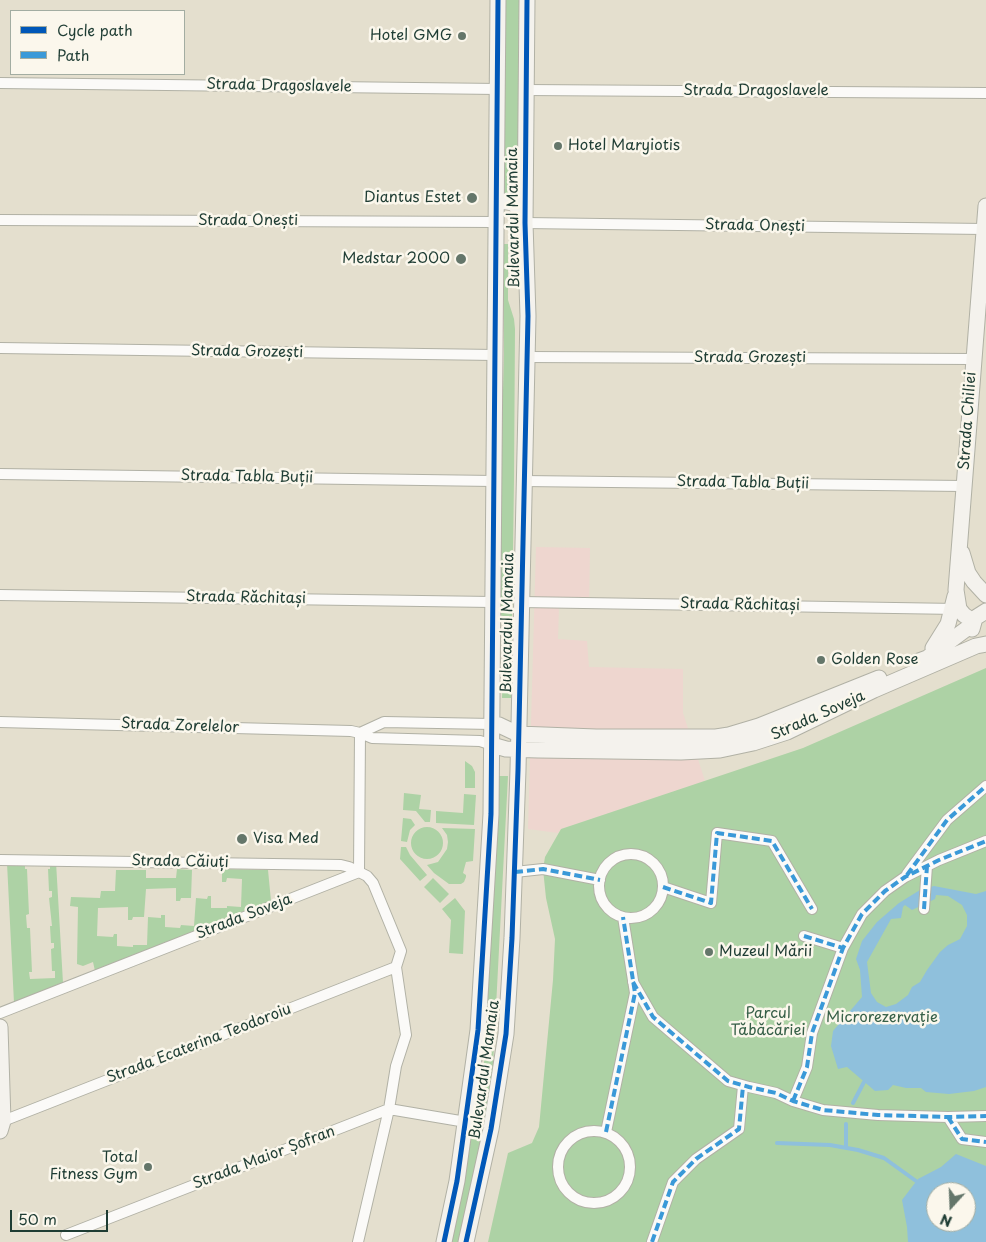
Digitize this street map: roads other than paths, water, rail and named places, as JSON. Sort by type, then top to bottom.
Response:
[{"type":"main road","name":"Bulevardul Mamaia","points":[[444,1242],[457,1181],[478,1030],[491,814],[498,0]]},
{"type":"main road","name":"Bulevardul Mamaia","points":[[466,1242],[491,1129],[506,1034],[515,872],[528,316],[525,90],[527,0]]},
{"type":"main road","points":[[496,204],[508,201],[518,208],[521,279],[524,304],[528,316]]},
{"type":"main road","name":"Strada Chiliei","points":[[956,609],[963,486],[986,206]]},
{"type":"main road","name":"Strada Chiliei","points":[[960,547],[968,573],[986,595]]},
{"type":"main road","points":[[927,658],[946,629],[956,609],[973,623],[974,636],[980,642],[986,644]]},
{"type":"main road","name":"Strada Soveja","points":[[492,724],[499,725],[518,734],[596,737],[702,737],[729,735],[802,710],[927,658],[973,623],[977,616],[986,611]]},
{"type":"main road","name":"Strada Soveja","points":[[492,745],[506,750],[681,752],[720,750],[787,732],[874,690],[976,646],[986,644]]},
{"type":"main road","points":[[0,1027],[1,1126]]},
{"type":"street","name":"Strada Dragoslavele","points":[[0,83],[498,89]]},
{"type":"street","name":"Strada Dragoslavele","points":[[525,90],[986,93]]},
{"type":"street","name":"Strada Onești","points":[[0,220],[496,222]]},
{"type":"street","name":"Strada Onești","points":[[526,223],[984,229]]},
{"type":"street","name":"Strada Grozești","points":[[0,348],[494,355]]},
{"type":"street","name":"Strada Grozești","points":[[527,357],[973,359]]},
{"type":"street","name":"Strada Tabla Buții","points":[[0,474],[493,481]]},
{"type":"street","name":"Strada Tabla Buții","points":[[523,481],[963,486]]},
{"type":"street","name":"Strada Răchitași","points":[[0,595],[492,602]]},
{"type":"street","name":"Strada Răchitași","points":[[521,602],[956,609]]},
{"type":"street","name":"Strada Zorelelor","points":[[0,722],[351,731],[360,732],[372,738],[480,741],[492,745]]},
{"type":"street","name":"Strada Zorelelor","points":[[360,732],[384,722],[492,724]]},
{"type":"street","points":[[358,1242],[389,1110],[396,1066],[406,1035],[396,967],[401,951],[373,883],[367,876],[358,872],[360,732]]},
{"type":"street","points":[[906,877],[946,820],[986,786]]},
{"type":"street","points":[[663,887],[711,903],[717,833],[745,837],[772,842],[812,909]]},
{"type":"street","points":[[793,1101],[807,1067],[812,1033],[843,948],[862,914],[885,891],[906,877],[926,866],[986,841]]},
{"type":"street","points":[[630,854],[640,856],[653,864],[661,877],[663,887],[657,905],[646,915],[632,918],[623,917],[607,907],[599,889],[604,870],[610,862],[630,854]]},
{"type":"street","name":"Strada Căiuți","points":[[0,860],[341,865],[358,872]]},
{"type":"street","points":[[924,909],[926,866]]},
{"type":"street","points":[[515,872],[543,869],[600,880]]},
{"type":"street","name":"Strada Soveja","points":[[0,1012],[358,872]]},
{"type":"street","points":[[606,1132],[635,993],[623,917]]},
{"type":"street","points":[[804,936],[843,948]]},
{"type":"street","name":"Strada Ecaterina Teodoroiu","points":[[1,1126],[396,967]]},
{"type":"street","points":[[633,982],[653,1017],[728,1081],[776,1093],[793,1101],[823,1110],[878,1115],[986,1116]]},
{"type":"street","points":[[652,1242],[673,1182],[696,1159],[739,1129],[743,1086]]},
{"type":"street","points":[[389,1110],[466,1122]]},
{"type":"street","name":"Strada Maior Șofran","points":[[66,1235],[389,1110]]},
{"type":"street","points":[[948,1117],[962,1139],[986,1142]]},
{"type":"street","points":[[594,1130],[606,1132],[614,1137],[626,1150],[630,1160],[628,1178],[619,1192],[612,1198],[604,1201],[587,1202],[572,1195],[561,1182],[558,1160],[563,1148],[571,1139],[581,1133],[594,1130]]},
{"type":"water","points":[[934,886],[976,894],[986,891],[986,1087],[974,1091],[949,1094],[926,1092],[921,1088],[906,1088],[893,1085],[888,1090],[875,1091],[847,1067],[838,1069],[831,1046],[833,1031],[862,997],[860,970],[856,959],[862,941],[877,922],[899,903],[920,890]],"holes":[[[936,895],[948,896],[962,905],[967,915],[967,926],[960,939],[948,945],[940,952],[920,982],[912,987],[908,995],[896,1004],[886,1007],[877,1002],[871,993],[867,962],[891,919],[901,918],[905,905],[912,910],[935,899]]]},
{"type":"water","points":[[956,1154],[986,1166],[986,1242],[908,1242],[902,1200],[918,1179],[941,1167]]},
{"type":"waterway","points":[[853,1103],[864,1082]]},
{"type":"waterway","points":[[846,1124],[846,1148]]},
{"type":"waterway","points":[[777,1143],[830,1145],[858,1150],[884,1158],[916,1181]]},
{"type":"place","name":"Hotel GMG","points":[[462,36]]},
{"type":"place","name":"Hotel Maryiotis","points":[[558,146]]},
{"type":"place","name":"Diantus Estet","points":[[472,198]]},
{"type":"place","name":"Medstar 2000","points":[[461,259]]},
{"type":"place","name":"Golden Rose","points":[[821,660]]},
{"type":"place","name":"Visa Med","points":[[242,839]]},
{"type":"place","name":"Muzeul Mării","points":[[709,952]]},
{"type":"place","name":"Total Fitness Gym","points":[[148,1167]]},
{"type":"park label","name":"Microrezervație","points":[[882,1018]]},
{"type":"park label","name":"Parcul Tăbăcăriei","points":[[768,1022]]}]
